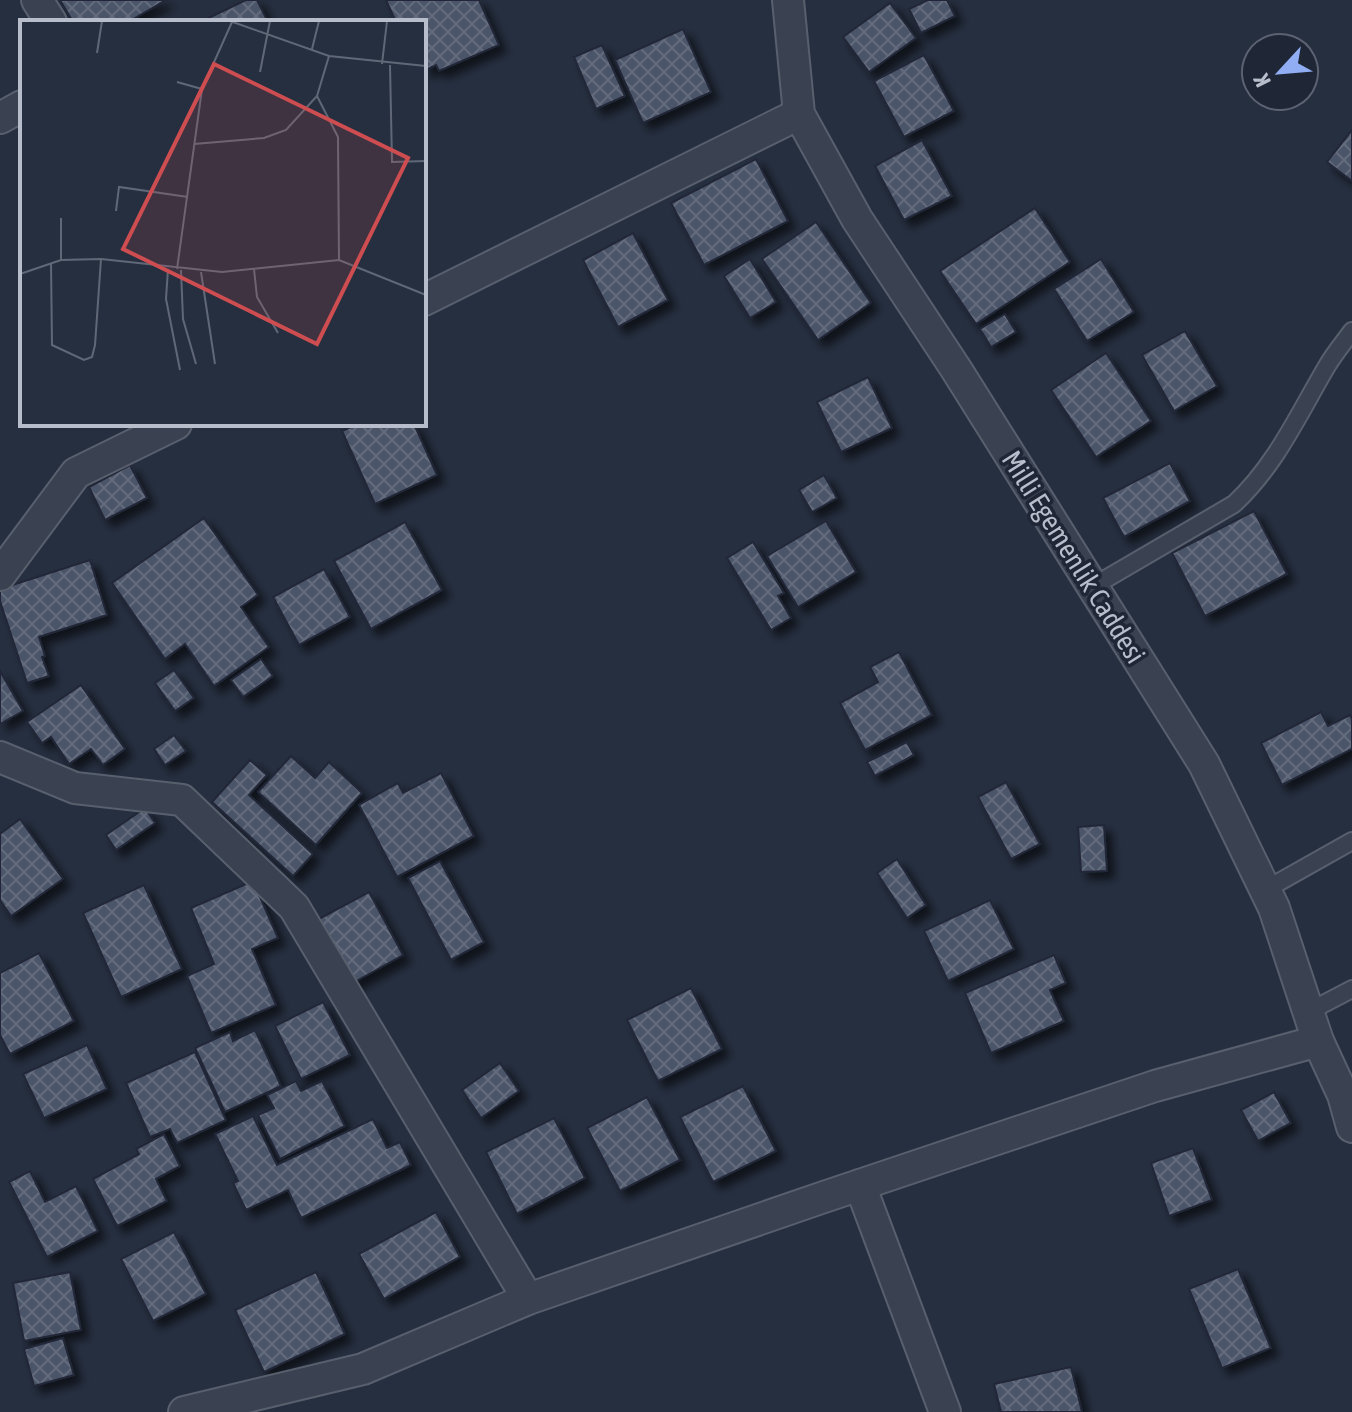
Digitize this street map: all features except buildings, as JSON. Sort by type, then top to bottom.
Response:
[{"type":"street","points":[[37,0],[50,20]]},
{"type":"street","name":"Milli Egemenlik Caddesi","points":[[788,0],[799,114],[857,219],[956,369],[1204,764],[1274,908],[1318,1041],[1347,1093],[1352,1127]]},
{"type":"street","points":[[0,118],[20,107]]},
{"type":"street","points":[[426,299],[799,114]]},
{"type":"street","points":[[0,575],[76,473],[172,426]]},
{"type":"street","points":[[0,757],[75,788],[182,800],[294,907],[528,1299]]},
{"type":"street","points":[[185,1412],[363,1369],[528,1299],[1155,1086],[1318,1041]]},
{"type":"street","points":[[860,1185],[945,1412]]},
{"type":"lane","points":[[1092,587],[1234,504],[1252,488],[1281,449],[1329,363],[1352,331]]},
{"type":"lane","points":[[1265,890],[1352,841]]},
{"type":"lane","points":[[1308,1012],[1352,989]]}]
